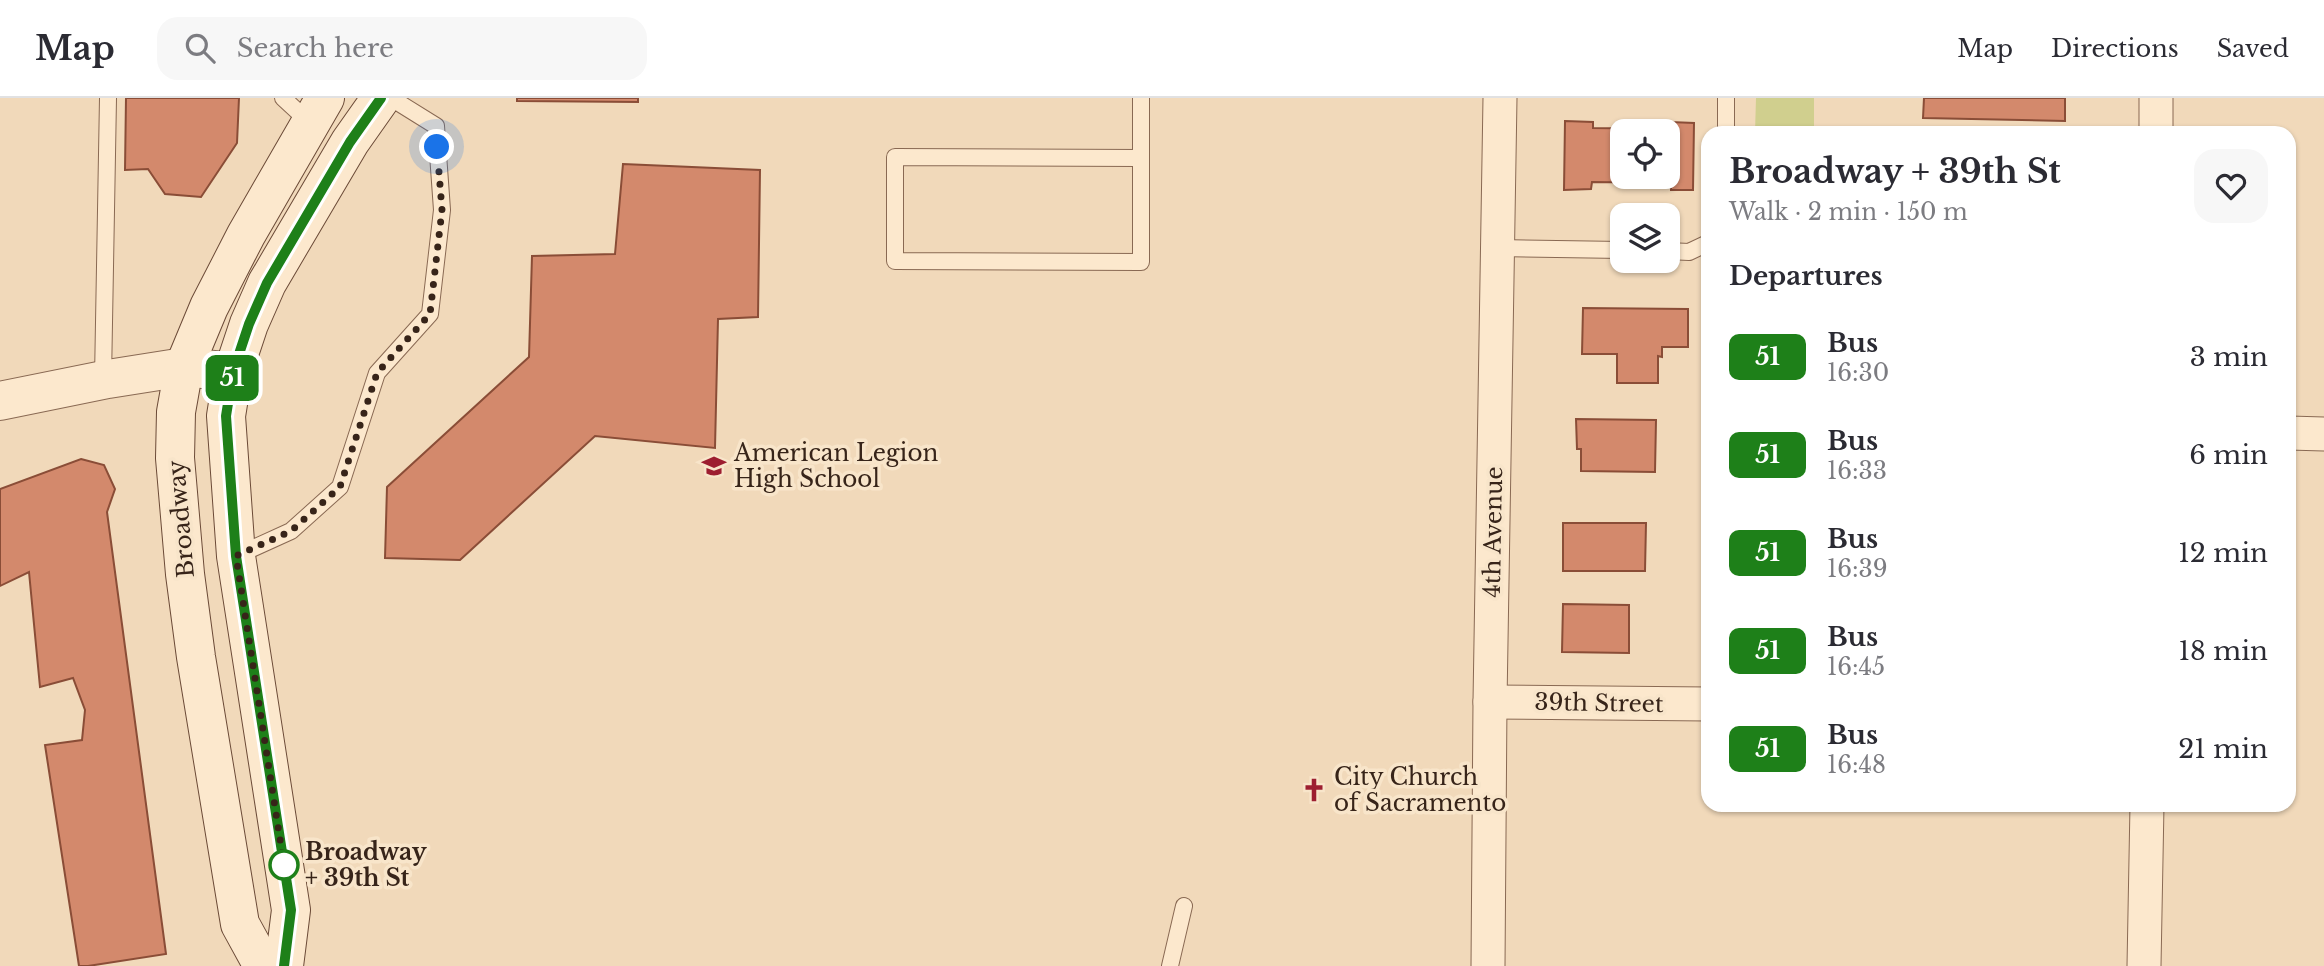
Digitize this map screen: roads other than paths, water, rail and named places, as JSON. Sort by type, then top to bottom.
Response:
[{"type":"main road","points":[[284,966],[291,910],[236,556],[226,416],[233,372],[249,324],[267,283],[350,142],[381,98]]},
{"type":"main road","name":"Broadway","points":[[263,966],[240,924],[196,657],[185,574],[175,458],[176,412],[184,367],[306,106]]},
{"type":"main road","points":[[0,401],[184,367],[233,372]]},
{"type":"street","name":"4th Avenue","points":[[1488,966],[1500,98]]},
{"type":"street","points":[[2156,98],[2156,126]]},
{"type":"street","points":[[2296,433],[2324,434]]},
{"type":"street","name":"39th Street","points":[[1490,702],[1701,704]]},
{"type":"street","points":[[2144,966],[2147,812]]},
{"type":"lane","points":[[103,380],[108,98]]},
{"type":"lane","points":[[236,556],[291,531],[340,487],[377,373],[430,314],[442,210],[436,126],[391,98]]},
{"type":"lane","points":[[1140,158],[895,157],[895,261],[1141,262],[1141,98]]},
{"type":"lane","points":[[1726,98],[1726,126]]},
{"type":"lane","points":[[1680,251],[1689,251],[1701,246]]},
{"type":"lane","points":[[1497,248],[1610,250]]},
{"type":"lane","points":[[1170,966],[1184,906]]},
{"type":"place","name":"American Legion High School","points":[[714,466]]},
{"type":"place","name":"City Church of Sacramento","points":[[1314,790]]},
{"type":"place","name":"Broadway + 39th St","points":[[284,865]]}]
